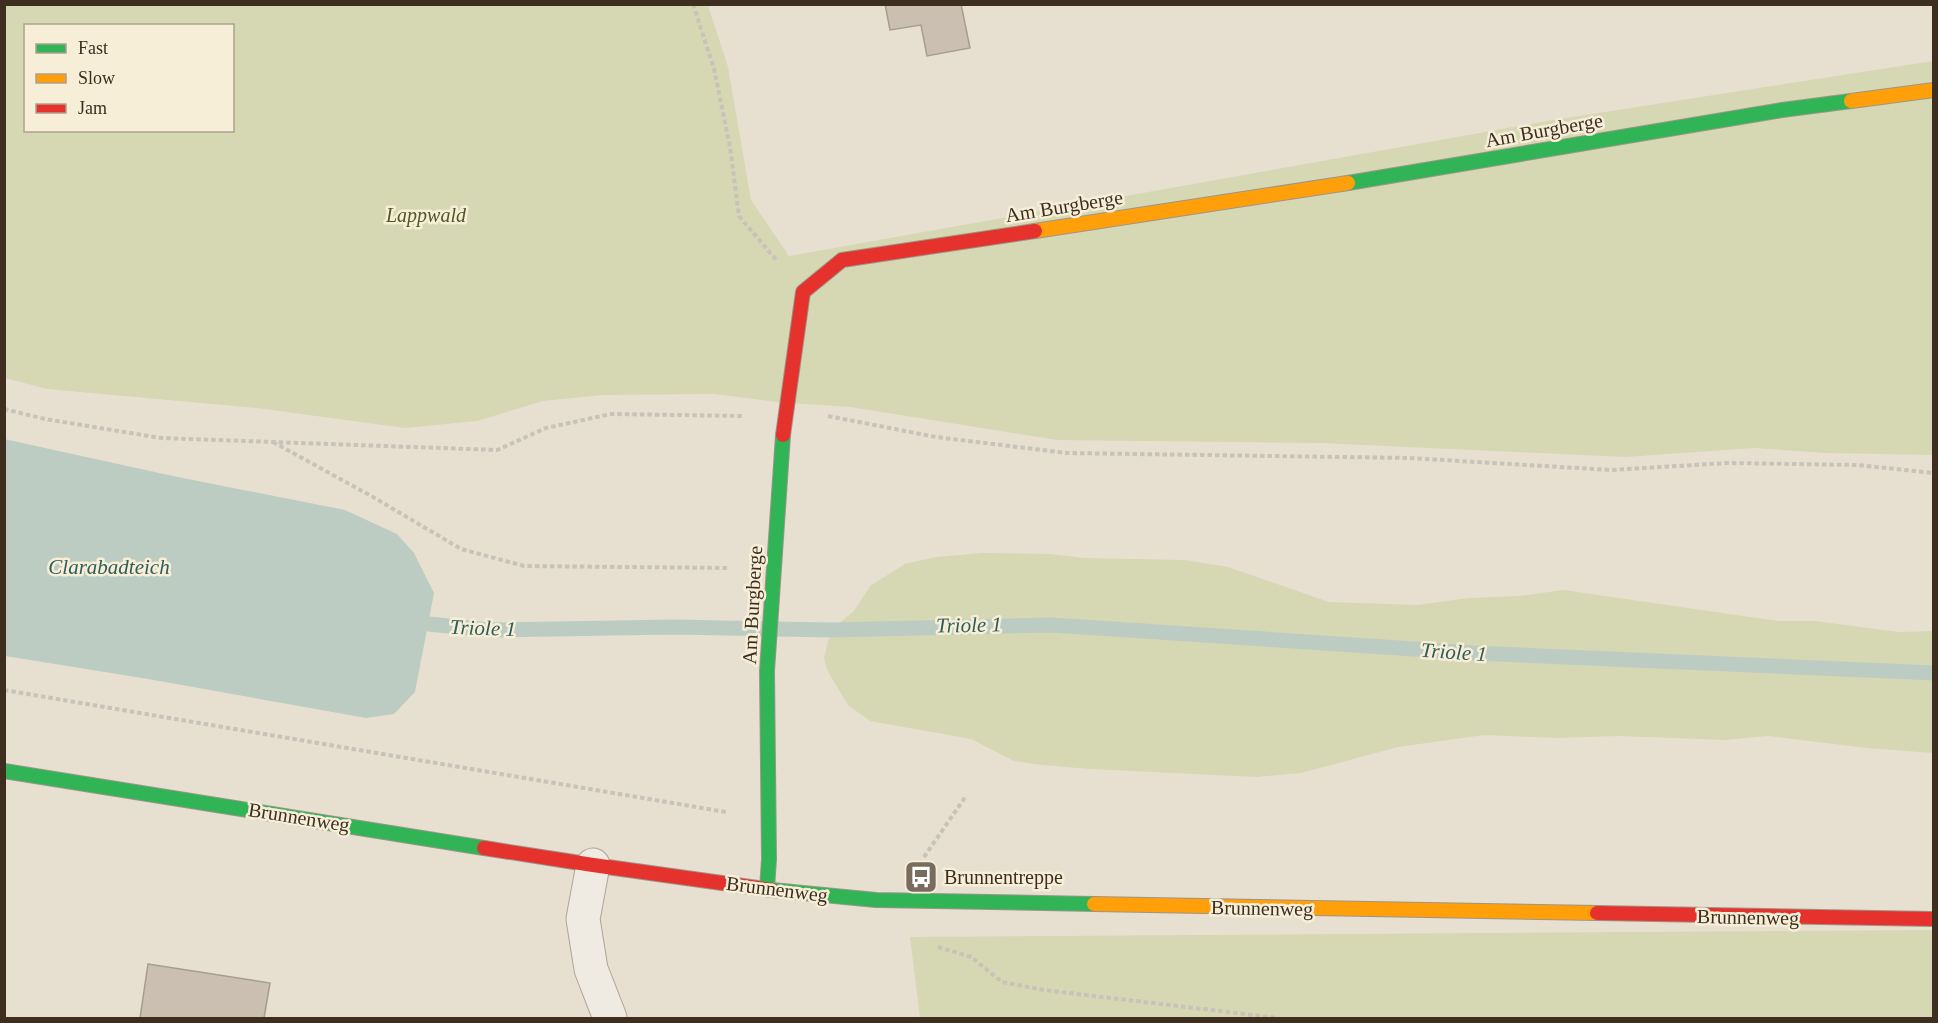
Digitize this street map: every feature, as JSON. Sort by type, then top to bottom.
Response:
[{"type":"main road","name":"Am Burgberge","points":[[767,888],[769,860],[767,671],[784,416],[803,292],[842,260],[1391,176],[1782,110],[1934,90]]},
{"type":"main road","name":"Brunnenweg","points":[[4,771],[593,865],[767,888],[912,902],[1934,919]]},
{"type":"street","points":[[593,865],[584,919],[591,969],[610,1018]]},
{"type":"path","points":[[693,4],[714,69],[730,147],[739,216],[803,292]]},
{"type":"path","points":[[4,409],[45,419],[161,438],[497,450],[546,428],[611,414],[829,416],[936,437],[1067,453],[1409,458],[1611,470],[1728,463],[1845,465],[1934,473]]},
{"type":"path","points":[[272,442],[374,497],[461,549],[524,566],[773,569]]},
{"type":"path","points":[[4,690],[768,819]]},
{"type":"path","points":[[920,863],[966,796]]},
{"type":"path","points":[[971,957],[1002,982],[1044,990],[1278,1018]]},
{"type":"green space","name":"Lappwald","points":[[5,5],[708,5],[728,67],[751,200],[789,256],[1547,121],[1933,61],[1933,455],[1825,453],[1755,448],[1625,457],[1322,443],[1057,440],[850,407],[777,402],[714,394],[602,395],[543,401],[477,421],[405,428],[257,408],[47,389],[5,378]]},
{"type":"green space","points":[[983,553],[1185,560],[1228,567],[1329,602],[1417,605],[1563,590],[1778,621],[1815,621],[1898,632],[1933,631],[1933,753],[1768,736],[1725,740],[1619,736],[1557,738],[1484,735],[1398,747],[1301,773],[1256,777],[1090,769],[1014,761],[971,739],[870,721],[848,705],[827,670],[824,658],[831,630],[854,611],[870,586],[905,564],[936,557]]},
{"type":"green space","points":[[1933,930],[1933,1018],[920,1018],[910,937]]},
{"type":"water","name":"Clarabadteich","points":[[4,439],[345,510],[397,534],[414,553],[434,593],[415,692],[394,714],[366,718],[5,656]]},
{"type":"building","points":[[885,4],[961,4],[970,48],[927,56],[921,25],[890,30]]},
{"type":"building","points":[[148,964],[270,983],[264,1018],[140,1018]]},
{"type":"waterway","name":"Triole 1","points":[[408,622],[490,630],[675,627],[831,630],[1052,625],[1474,653],[1934,673]]},
{"type":"traffic: fast","points":[[1348,183],[1782,110],[1851,101]]},
{"type":"traffic: fast","points":[[767,889],[769,859],[767,671],[783,435]]},
{"type":"traffic: fast","points":[[4,771],[484,848]]},
{"type":"traffic: fast","points":[[772,890],[876,900],[1094,904]]},
{"type":"traffic: slow","points":[[1851,101],[1934,90]]},
{"type":"traffic: slow","points":[[1035,231],[1348,183]]},
{"type":"traffic: slow","points":[[1094,904],[1597,913]]},
{"type":"traffic: jam","points":[[783,435],[803,292],[842,260],[1035,231]]},
{"type":"traffic: jam","points":[[484,848],[772,890]]},
{"type":"traffic: jam","points":[[1597,913],[1934,919]]},
{"type":"place","name":"Brunnentreppe","points":[[921,877]]}]
